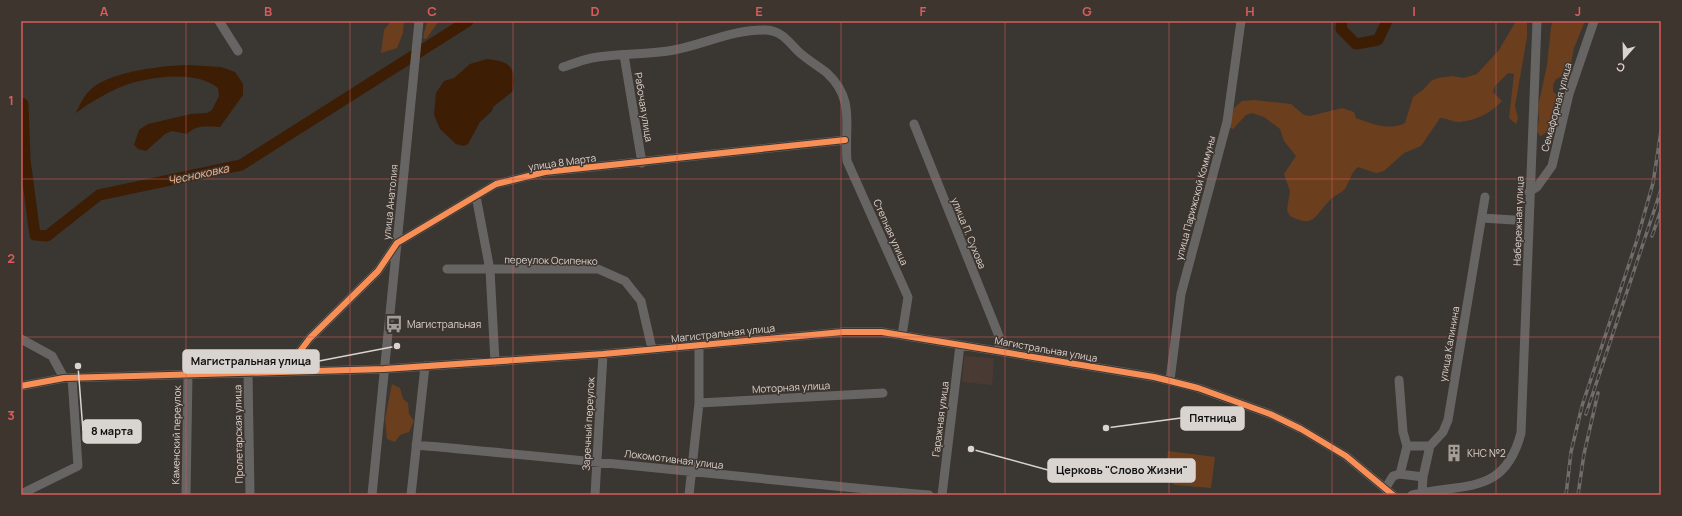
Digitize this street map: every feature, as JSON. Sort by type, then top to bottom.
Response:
[{"type":"street","points":[[219,21],[238,51]]},
{"type":"street","name":"улица Анатолия","points":[[372,495],[419,21]]},
{"type":"street","name":"улица Парижской Коммуны","points":[[1170,380],[1181,294],[1227,122],[1241,21]]},
{"type":"street","name":"Набережная улица","points":[[1412,495],[1473,485],[1493,477],[1505,466],[1515,451],[1521,433],[1529,192],[1537,21]]},
{"type":"street","name":"Семафорная улица","points":[[1529,192],[1537,187],[1552,166],[1569,94],[1594,21]]},
{"type":"street","points":[[563,67],[592,58],[674,50],[732,34],[767,30],[780,34],[799,52],[826,73],[841,88],[847,107],[845,140]]},
{"type":"street","name":"Рабочая улица","points":[[624,55],[642,163]]},
{"type":"street","name":"улица П. Сухова","points":[[914,124],[999,336],[999,350]]},
{"type":"street","name":"улица 8 Марта","points":[[285,371],[310,338],[378,271],[397,243],[496,184],[545,172],[642,163],[845,140]]},
{"type":"street","name":"Степная улица","points":[[845,140],[846,161],[908,297],[902,335]]},
{"type":"street","points":[[476,196],[490,270],[495,362]]},
{"type":"street","name":"улица Калинина","points":[[1430,446],[1443,432],[1448,420],[1485,197]]},
{"type":"street","points":[[1482,218],[1514,220]]},
{"type":"street","name":"переулок Осипенко","points":[[447,269],[598,269],[625,281],[641,301],[652,350]]},
{"type":"street","name":"Магистральная улица","points":[[21,386],[68,378],[384,369],[603,354],[843,332],[882,332],[999,350],[1170,380],[1270,414],[1302,429],[1346,456],[1393,495]]},
{"type":"street","points":[[21,339],[52,356],[68,378],[78,466],[21,494]]},
{"type":"street","points":[[689,495],[699,403],[699,345]]},
{"type":"street","name":"Гаражная улица","points":[[942,495],[960,345]]},
{"type":"street","name":"Заречный переулок","points":[[594,495],[598,461],[603,354]]},
{"type":"street","points":[[411,495],[425,366]]},
{"type":"street","name":"Пролетарская улица","points":[[248,373],[248,452],[250,495]]},
{"type":"street","name":"Каменский переулок","points":[[186,495],[188,375]]},
{"type":"street","points":[[1399,380],[1403,432],[1408,446],[1400,474]]},
{"type":"street","name":"Моторная улица","points":[[699,403],[883,393]]},
{"type":"street","name":"Локомотивная улица","points":[[416,445],[598,461],[691,473],[929,495]]},
{"type":"street","points":[[1408,446],[1430,446],[1423,477],[1422,493]]},
{"type":"street","points":[[1385,489],[1393,476],[1400,474],[1423,477]]},
{"type":"shaded area","points":[[391,21],[404,21],[403,33],[397,48],[381,53],[384,30]]},
{"type":"shaded area","points":[[427,21],[439,21],[426,39],[423,38]]},
{"type":"shaded area","points":[[1516,21],[1527,21],[1527,37],[1515,106],[1518,118],[1516,124],[1509,118],[1514,74],[1508,73],[1495,86],[1493,92],[1502,101],[1493,109],[1482,116],[1465,121],[1457,122],[1440,118],[1421,146],[1404,153],[1384,171],[1376,173],[1358,167],[1353,172],[1344,190],[1334,196],[1313,219],[1309,221],[1304,221],[1290,216],[1287,210],[1290,191],[1284,174],[1296,156],[1284,141],[1280,129],[1264,117],[1252,113],[1246,115],[1233,129],[1228,127],[1234,108],[1242,101],[1254,100],[1291,104],[1304,115],[1310,116],[1342,108],[1354,112],[1356,118],[1380,126],[1387,127],[1405,123],[1413,97],[1423,90],[1431,81],[1438,78],[1452,76],[1464,78],[1477,74],[1499,50]]},
{"type":"shaded area","points":[[1553,21],[1585,21],[1574,48],[1570,68],[1567,74],[1556,79],[1553,85],[1553,91],[1561,100],[1556,116],[1549,130],[1540,136],[1537,131],[1539,119],[1538,107],[1547,65]]},
{"type":"shaded area","points":[[487,59],[501,62],[510,67],[513,71],[514,77],[513,91],[493,107],[492,111],[480,122],[468,144],[464,146],[456,144],[440,129],[434,115],[436,93],[444,81],[454,78],[470,64]]},
{"type":"shaded area","points":[[187,65],[221,67],[235,72],[243,84],[243,95],[220,127],[198,127],[187,134],[172,131],[165,134],[146,151],[138,149],[134,145],[139,130],[148,124],[191,114],[207,113],[212,110],[219,96],[218,88],[208,82],[196,78],[155,78],[129,84],[102,96],[76,113],[86,95],[95,86],[104,81],[140,70]]},
{"type":"shaded area","points":[[964,356],[994,358],[992,385],[962,382]]},
{"type":"shaded area","points":[[392,384],[400,388],[403,399],[408,403],[409,414],[414,421],[409,432],[400,435],[395,442],[387,439],[385,419]]},
{"type":"shaded area","points":[[1168,451],[1215,457],[1211,488],[1175,485],[1170,482],[1166,473]]},
{"type":"waterway","name":"Чесноковка","points":[[21,103],[23,104],[25,160],[35,235],[47,236],[99,195],[241,165],[468,21]]},
{"type":"waterway","name":"Чесноковка","points":[[1342,21],[1341,29],[1356,44],[1378,40],[1387,21]]},
{"type":"railway","points":[[1566,495],[1571,452],[1582,406],[1637,240],[1653,183],[1661,131]]},
{"type":"railway","points":[[1586,414],[1661,190]]},
{"type":"railway","points":[[1652,236],[1661,210]]},
{"type":"railway","points":[[1578,495],[1584,454],[1598,393]]},
{"type":"cycle path","points":[[285,371],[310,338],[378,271],[397,243],[496,184],[545,172],[845,140]]},
{"type":"cycle path","points":[[21,386],[64,378],[384,369],[603,354],[843,332],[882,332],[1154,377],[1198,388],[1270,414],[1301,429],[1346,456],[1393,495]]},
{"type":"place","name":"Магистральная","points":[[394,324]]},
{"type":"place","name":"Магистральная улица","points":[[397,346]]},
{"type":"place","name":"8 марта","points":[[78,366]]},
{"type":"place","name":"Пятница","points":[[1106,428]]},
{"type":"place","name":"Церковь \"Слово Жизни\"","points":[[971,449]]},
{"type":"place","name":"КНС №2","points":[[1454,453]]}]
